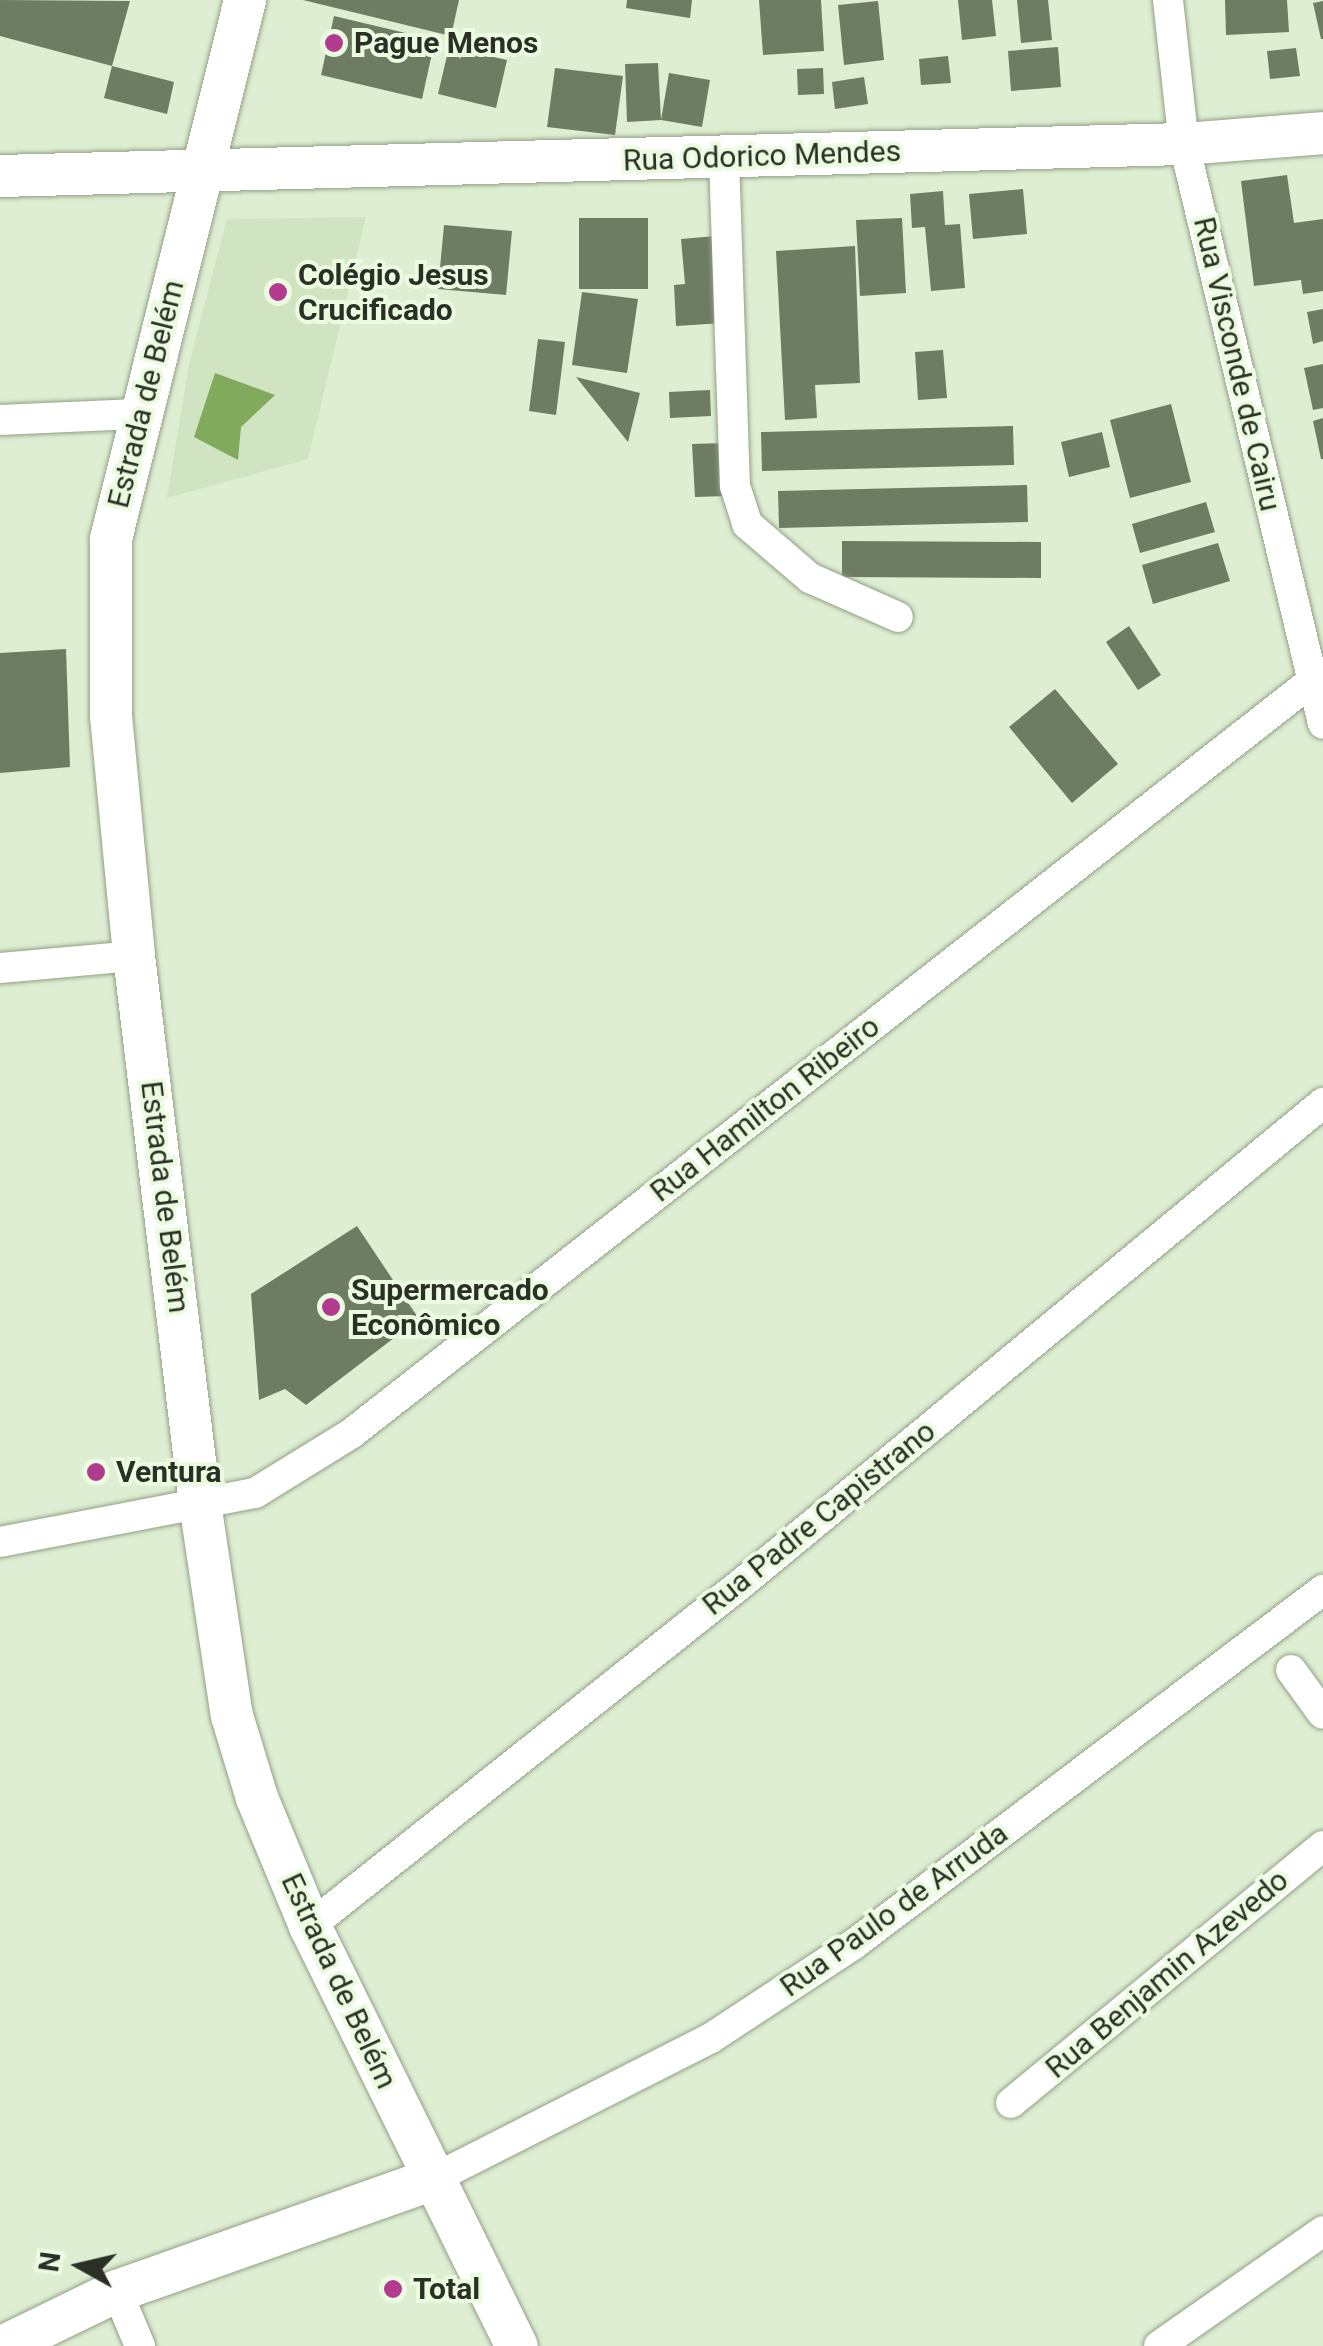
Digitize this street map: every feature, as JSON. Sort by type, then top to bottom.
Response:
[{"type":"main road","name":"Estrada de Belém","points":[[245,0],[138,414],[111,539],[108,612],[134,956],[200,1503],[232,1716],[257,1798],[310,1926],[517,2346]]},
{"type":"main road","name":"Rua Odorico Mendes","points":[[0,176],[1184,144],[1323,133]]},
{"type":"main road","points":[[4,2346],[117,2291],[433,2179]]},
{"type":"street","name":"Rua Visconde de Cairu","points":[[1168,0],[1184,144],[1323,724]]},
{"type":"street","points":[[724,157],[736,486],[747,524],[810,578],[898,617]]},
{"type":"street","points":[[0,420],[138,414]]},
{"type":"street","name":"Rua Hamilton Ribeiro","points":[[0,1542],[255,1493],[352,1433],[1312,680]]},
{"type":"street","points":[[0,968],[134,956]]},
{"type":"street","name":"Rua Padre Capistrano","points":[[310,1926],[742,1582],[1323,1103]]},
{"type":"street","name":"Rua Paulo de Arruda","points":[[433,2179],[712,2038],[854,1944],[1323,1590]]},
{"type":"street","points":[[1291,1670],[1323,1714]]},
{"type":"street","name":"Rua Benjamin Azevedo","points":[[1011,2103],[1323,1846]]},
{"type":"street","points":[[1159,2346],[1323,2231]]},
{"type":"street","points":[[117,2291],[140,2346]]},
{"type":"shaded area","name":"Colégio Jesus Crucificado","points":[[366,217],[308,459],[167,498],[189,364],[227,219]]},
{"type":"shaded area","points":[[215,373],[275,395],[241,427],[238,460],[194,437]]},
{"type":"building","points":[[0,0],[130,1],[112,66],[0,36]]},
{"type":"building","points":[[303,0],[459,0],[451,36]]},
{"type":"building","points":[[627,0],[692,0],[690,18],[626,8]]},
{"type":"building","points":[[759,0],[821,0],[824,51],[763,55]]},
{"type":"building","points":[[958,0],[992,0],[996,36],[962,40]]},
{"type":"building","points":[[1017,0],[1048,0],[1052,40],[1021,43]]},
{"type":"building","points":[[1225,0],[1287,0],[1289,32],[1226,35]]},
{"type":"building","points":[[878,1],[884,60],[844,65],[838,5]]},
{"type":"building","points":[[1323,1],[1323,39],[1321,39],[1313,3]]},
{"type":"building","points":[[334,16],[435,40],[422,99],[321,75]]},
{"type":"building","points":[[449,47],[507,60],[496,108],[438,94]]},
{"type":"building","points":[[1058,47],[1061,87],[1011,91],[1008,51]]},
{"type":"building","points":[[1296,48],[1300,76],[1270,79],[1267,51]]},
{"type":"building","points":[[948,56],[951,83],[921,85],[919,59]]},
{"type":"building","points":[[658,63],[661,120],[627,122],[625,64]]},
{"type":"building","points":[[112,66],[174,82],[167,114],[104,98]]},
{"type":"building","points":[[555,68],[623,76],[615,135],[547,127]]},
{"type":"building","points":[[823,68],[824,94],[798,95],[797,69]]},
{"type":"building","points":[[669,73],[710,80],[702,127],[661,120]]},
{"type":"building","points":[[864,77],[868,104],[835,109],[832,82]]},
{"type":"building","points":[[1287,175],[1294,223],[1323,219],[1323,291],[1303,294],[1301,280],[1254,286],[1241,181]]},
{"type":"building","points":[[1023,189],[1027,234],[973,239],[969,194]]},
{"type":"building","points":[[943,191],[945,225],[960,224],[965,288],[931,291],[925,227],[912,228],[910,194]]},
{"type":"building","points":[[579,218],[648,218],[648,289],[579,289]]},
{"type":"building","points":[[902,218],[906,293],[860,296],[856,220]]},
{"type":"building","points":[[444,225],[512,231],[506,295],[438,289]]},
{"type":"building","points":[[716,236],[723,323],[676,326],[674,285],[685,284],[681,239]]},
{"type":"building","points":[[855,246],[860,383],[815,385],[817,418],[785,420],[776,251]]},
{"type":"building","points":[[582,292],[638,299],[627,373],[572,365]]},
{"type":"building","points":[[1323,309],[1323,341],[1313,344],[1307,312]]},
{"type":"building","points":[[538,339],[565,342],[556,415],[529,411]]},
{"type":"building","points":[[943,350],[947,398],[918,400],[915,352]]},
{"type":"building","points":[[1323,364],[1323,408],[1313,410],[1304,368]]},
{"type":"building","points":[[576,377],[640,393],[628,442]]},
{"type":"building","points":[[710,390],[711,416],[670,418],[669,392]]},
{"type":"building","points":[[1171,404],[1191,482],[1130,498],[1110,420]]},
{"type":"building","points":[[1323,418],[1323,459],[1321,459],[1313,421]]},
{"type":"building","points":[[1013,426],[1014,465],[762,471],[761,432]]},
{"type":"building","points":[[1102,432],[1110,467],[1069,477],[1061,442]]},
{"type":"building","points":[[725,443],[727,496],[695,497],[692,444]]},
{"type":"building","points":[[1027,485],[1028,522],[779,528],[778,491]]},
{"type":"building","points":[[1206,502],[1215,532],[1140,553],[1132,524]]},
{"type":"building","points":[[842,541],[1041,542],[1041,578],[842,577]]},
{"type":"building","points":[[1218,543],[1230,581],[1153,604],[1142,565]]},
{"type":"building","points":[[1129,626],[1161,675],[1138,690],[1106,642]]},
{"type":"building","points":[[66,649],[70,767],[0,773],[0,653]]},
{"type":"building","points":[[1055,689],[1118,764],[1072,803],[1009,727]]},
{"type":"building","name":"Supermercado Econômico","points":[[357,1226],[419,1319],[306,1405],[285,1389],[259,1400],[251,1294]]},
{"type":"place","name":"Pague Menos","points":[[334,43]]},
{"type":"place","name":"Colégio Jesus Crucificado","points":[[278,292]]},
{"type":"place","name":"Supermercado Econômico","points":[[331,1307]]},
{"type":"place","name":"Ventura","points":[[96,1472]]},
{"type":"place","name":"Total","points":[[393,2289]]}]
